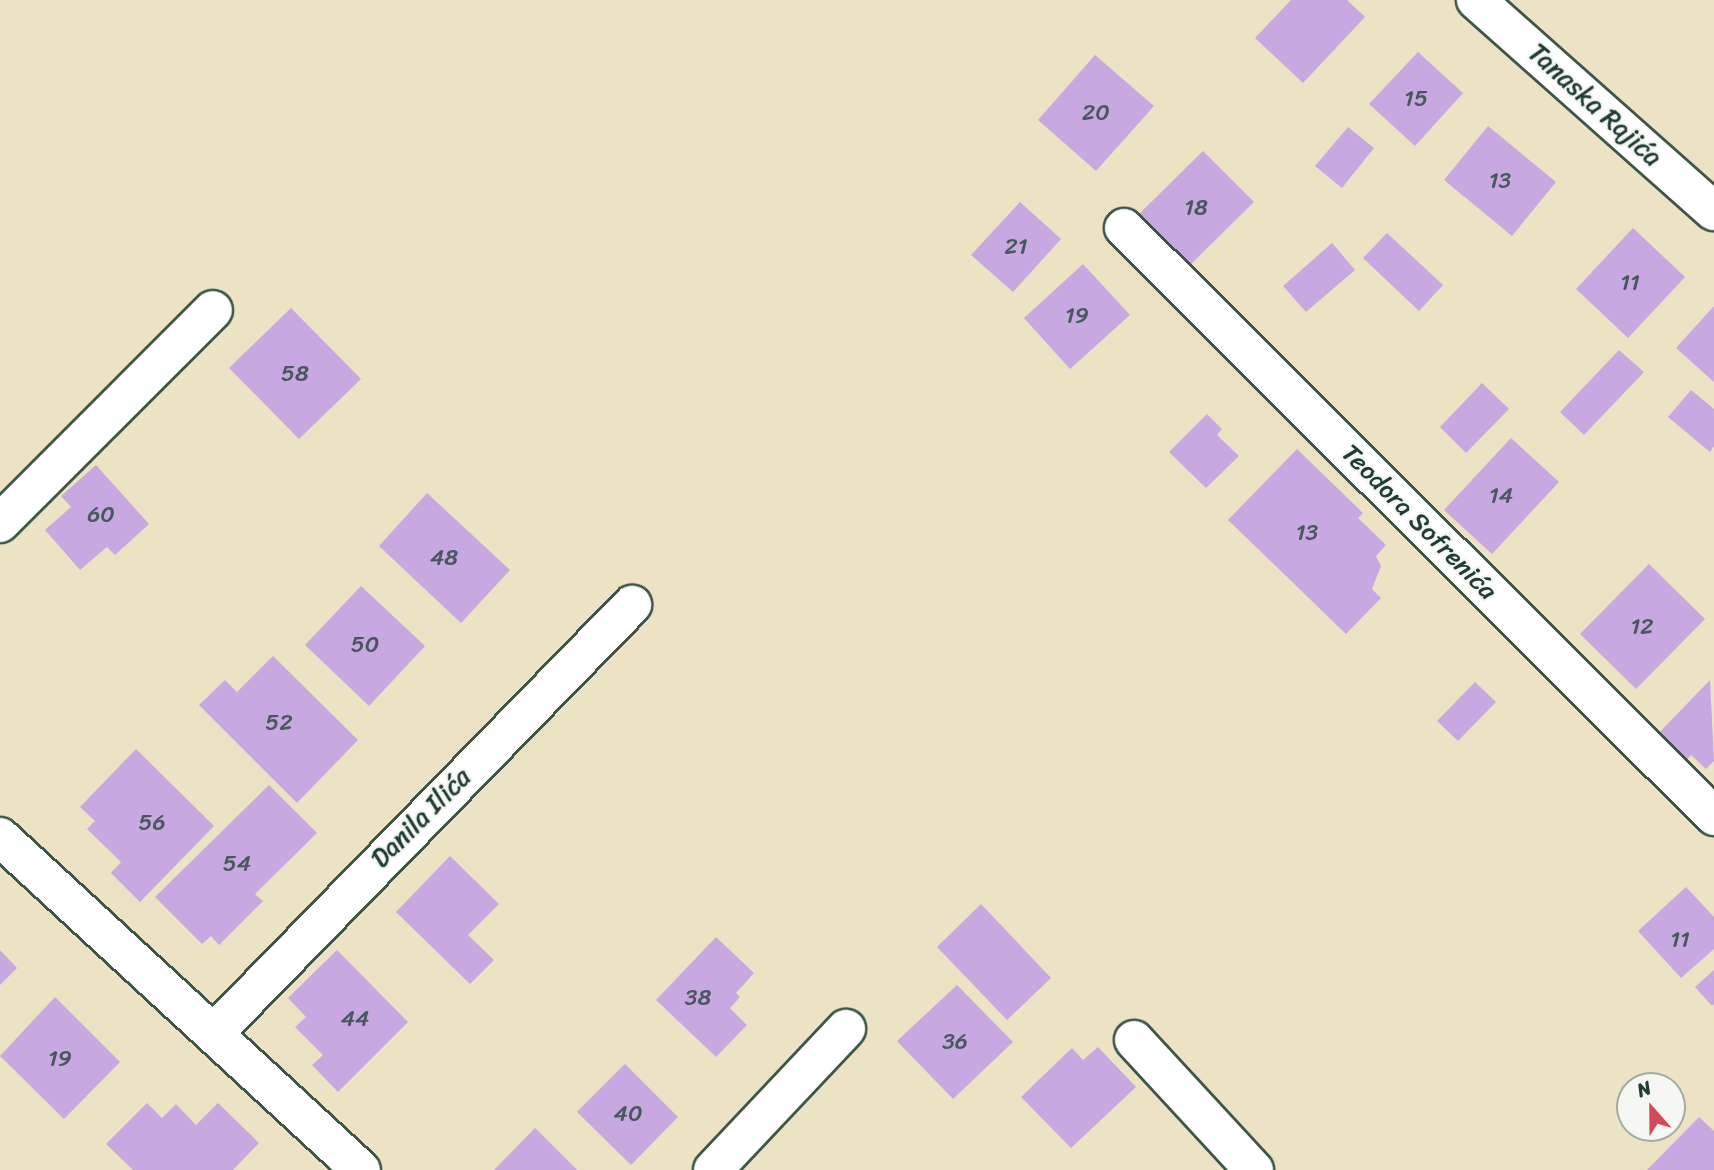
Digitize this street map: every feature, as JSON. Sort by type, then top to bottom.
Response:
[{"type":"street","name":"Tanaska Rajića","points":[[1476,0],[1714,211]]},
{"type":"street","name":"Teodora Sofrenića","points":[[1124,228],[1714,816]]},
{"type":"street","points":[[0,523],[213,310]]},
{"type":"street","name":"Danila Ilića","points":[[213,1034],[632,605]]},
{"type":"street","points":[[0,837],[361,1170]]},
{"type":"street","points":[[713,1170],[846,1029]]},
{"type":"street","points":[[1134,1040],[1254,1170]]},
{"type":"building","points":[[1291,0],[1347,0],[1365,17],[1303,83],[1255,38]]},
{"type":"building","points":[[1418,52],[1463,93],[1415,146],[1369,104]]},
{"type":"building","points":[[1095,55],[1154,106],[1096,171],[1038,120]]},
{"type":"building","points":[[1488,126],[1556,182],[1512,236],[1444,180]]},
{"type":"building","points":[[1348,127],[1374,148],[1342,188],[1315,166]]},
{"type":"building","points":[[1203,151],[1254,202],[1190,265],[1139,214]]},
{"type":"building","points":[[1020,202],[1061,239],[1013,292],[971,255]]},
{"type":"building","points":[[1633,228],[1685,277],[1628,338],[1576,289]]},
{"type":"building","points":[[1387,233],[1443,285],[1419,311],[1363,258]]},
{"type":"building","points":[[1332,243],[1355,270],[1306,312],[1283,286]]},
{"type":"building","points":[[1083,264],[1130,315],[1070,369],[1024,318]]},
{"type":"building","points":[[1714,306],[1714,382],[1676,348]]},
{"type":"building","points":[[291,308],[361,379],[299,439],[229,368]]},
{"type":"building","points":[[1619,350],[1644,372],[1584,435],[1560,412]]},
{"type":"building","points":[[1482,383],[1509,409],[1466,453],[1440,427]]},
{"type":"building","points":[[1691,390],[1714,409],[1714,446],[1710,452],[1668,417]]},
{"type":"building","points":[[1207,414],[1222,429],[1217,435],[1239,456],[1206,488],[1169,452]]},
{"type":"building","points":[[1511,438],[1559,482],[1492,554],[1444,510]]},
{"type":"building","points":[[1297,449],[1363,513],[1358,518],[1386,545],[1376,556],[1381,566],[1372,589],[1381,598],[1346,634],[1228,520]]},
{"type":"building","points":[[96,465],[149,524],[115,555],[107,547],[80,570],[45,530],[71,507],[61,496]]},
{"type":"building","points":[[427,493],[510,570],[461,623],[379,546]]},
{"type":"building","points":[[1649,564],[1705,619],[1636,689],[1580,634]]},
{"type":"building","points":[[361,586],[425,646],[369,706],[305,645]]},
{"type":"building","points":[[273,656],[358,740],[297,803],[199,705],[225,680],[237,692]]},
{"type":"building","points":[[1710,680],[1714,761],[1706,769],[1691,755],[1684,763],[1656,736]]},
{"type":"building","points":[[1475,682],[1496,702],[1458,741],[1437,721]]},
{"type":"building","points":[[136,749],[214,826],[140,902],[111,873],[121,862],[87,829],[95,821],[80,807]]},
{"type":"building","points":[[269,785],[317,833],[255,894],[263,901],[219,945],[211,936],[202,944],[155,897]]},
{"type":"building","points":[[450,856],[499,904],[468,935],[494,960],[470,984],[396,912]]},
{"type":"building","points":[[1686,887],[1714,917],[1714,949],[1681,978],[1638,931]]},
{"type":"building","points":[[981,904],[1051,978],[1007,1020],[937,947]]},
{"type":"building","points":[[716,937],[754,973],[736,993],[740,997],[730,1008],[747,1025],[716,1057],[656,1000]]},
{"type":"building","points":[[0,950],[17,968],[0,985]]},
{"type":"building","points":[[337,950],[408,1022],[338,1092],[312,1065],[323,1055],[295,1027],[306,1017],[288,998]]},
{"type":"building","points":[[1714,970],[1714,1004],[1712,1006],[1695,987]]},
{"type":"building","points":[[957,985],[1013,1042],[953,1099],[897,1041]]},
{"type":"building","points":[[55,997],[120,1062],[64,1119],[0,1056]]},
{"type":"building","points":[[1098,1047],[1136,1087],[1071,1148],[1021,1097],[1072,1048],[1083,1060]]},
{"type":"building","points":[[625,1064],[678,1117],[631,1165],[577,1112]]},
{"type":"building","points":[[147,1103],[162,1118],[176,1104],[196,1125],[218,1103],[259,1143],[233,1170],[133,1170],[106,1144]]},
{"type":"building","points":[[1699,1117],[1714,1131],[1714,1170],[1647,1170],[1674,1142],[1686,1142],[1686,1130]]},
{"type":"building","points":[[535,1128],[577,1170],[494,1170]]}]
